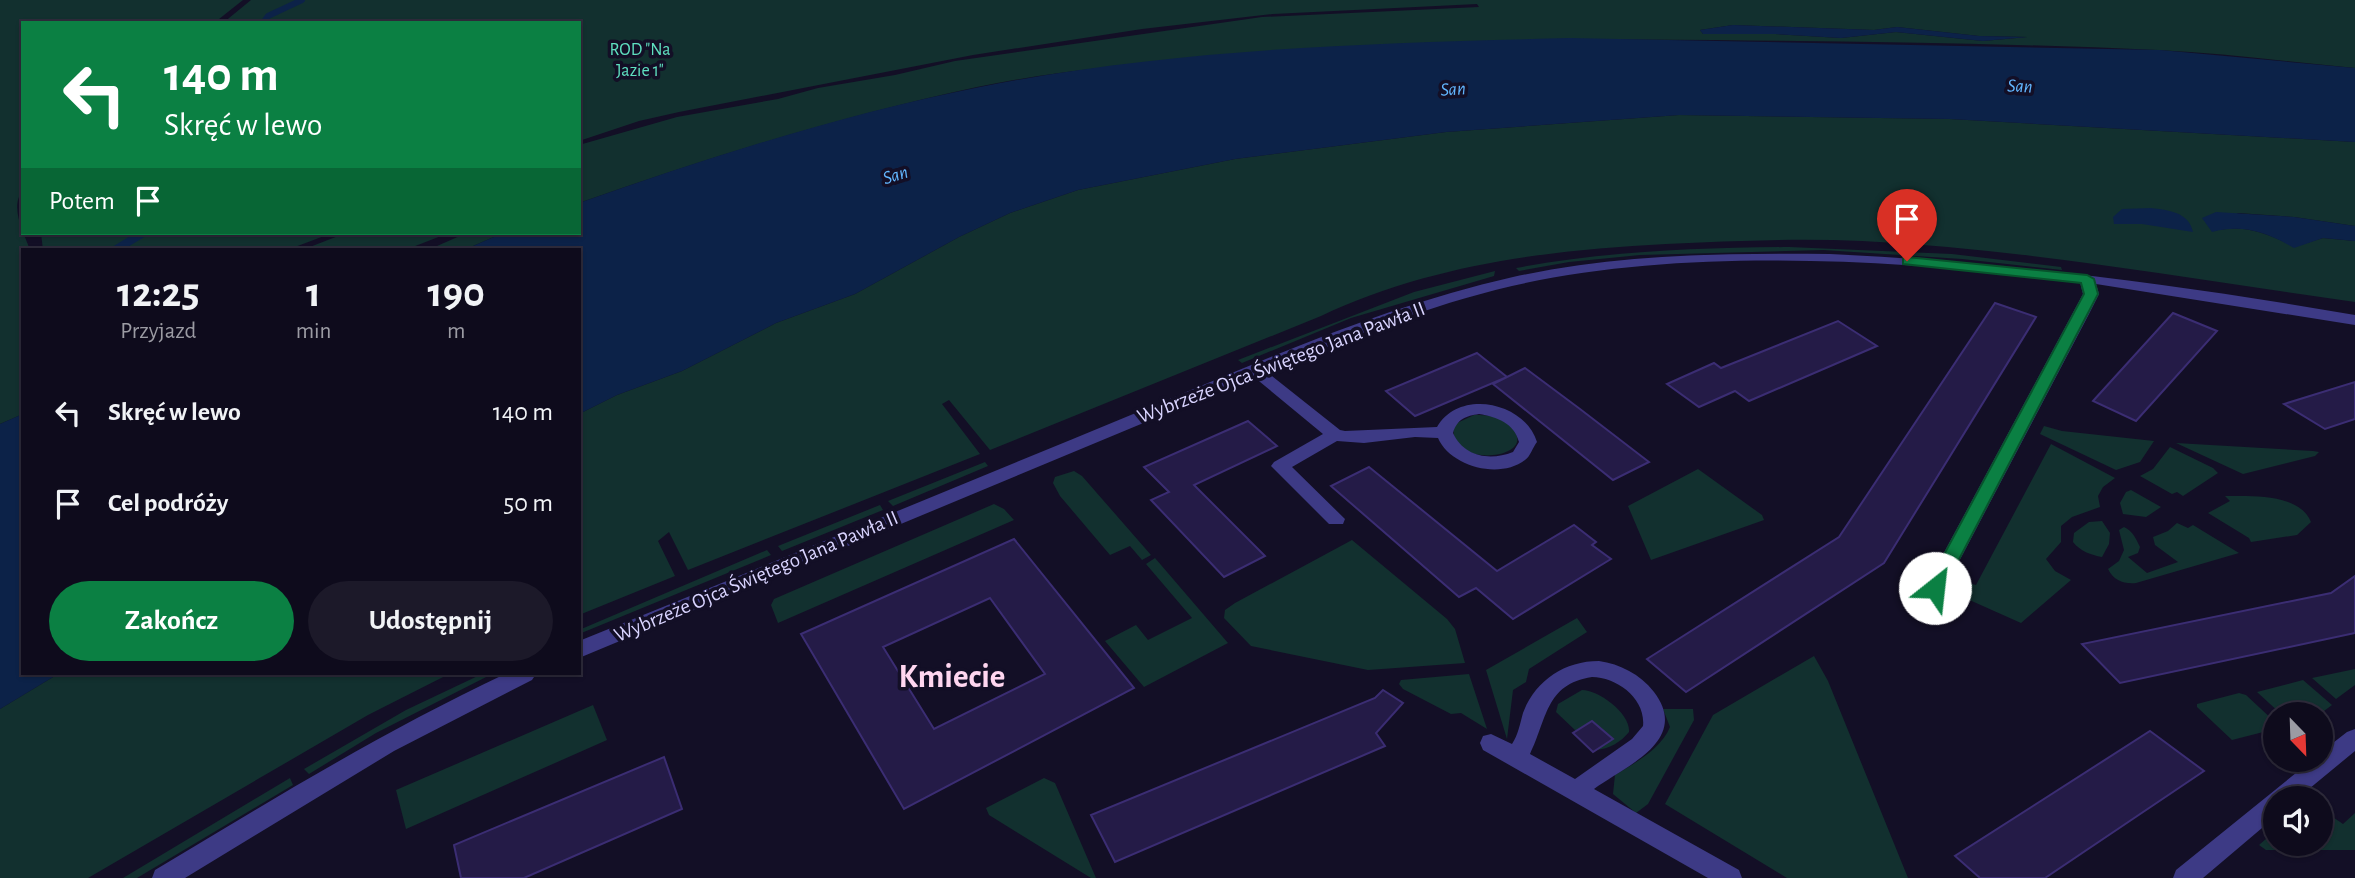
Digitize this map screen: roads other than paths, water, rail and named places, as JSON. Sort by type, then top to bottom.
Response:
[{"type":"street","name":"Wybrzeże Ojca Świętego Jana Pawła II","points":[[581,649],[1346,333],[1436,302],[1539,275],[1617,265],[1732,258],[1858,258],[2087,279],[2355,320]]},
{"type":"street","points":[[1935,588],[2091,294],[2087,279]]},
{"type":"street","points":[[1255,370],[1335,435],[1354,439],[1379,439],[1413,432],[1444,433]]},
{"type":"street","points":[[1335,435],[1280,466],[1336,519]]},
{"type":"street","points":[[1515,758],[1527,744],[1534,707],[1555,683],[1580,671],[1605,670],[1630,681],[1656,715],[1654,728],[1618,763],[1586,779],[1577,791]]},
{"type":"street","points":[[164,878],[380,748],[482,693],[523,675]]},
{"type":"street","points":[[2296,786],[2355,738]]},
{"type":"street","points":[[1491,743],[1730,878]]},
{"type":"street","points":[[2185,878],[2263,813]]},
{"type":"water","points":[[1733,25],[1874,30],[1897,27],[1979,36],[2027,37],[1983,41],[1896,32],[1841,38],[1703,34],[1700,30]]},
{"type":"water","name":"San","points":[[1570,38],[2160,50],[2355,68],[2355,142],[1950,119],[1679,115],[1446,132],[1235,159],[1078,190],[1010,213],[959,237],[855,294],[776,323],[682,371],[617,395],[581,413],[581,248],[469,248],[498,235],[581,235],[581,202],[827,123],[929,98],[1053,74],[1126,64],[1274,50]]},
{"type":"water","points":[[2151,208],[2182,216],[2191,225],[2193,232],[2142,224],[2114,224],[2113,217],[2122,209]]},
{"type":"water","points":[[2216,212],[2294,217],[2355,226],[2355,241],[2323,238],[2294,248],[2274,238],[2244,229],[2212,232],[2202,218]]},
{"type":"water","points":[[21,415],[21,675],[56,675],[0,709],[0,424]]},
{"type":"waterway","points":[[264,21],[268,16],[302,0]]},
{"type":"waterway","points":[[118,248],[140,235]]},
{"type":"district","name":"Kmiecie","points":[[952,675]]},
{"type":"park label","name":"ROD \"Na Jazie 1\"","points":[[640,59]]}]
